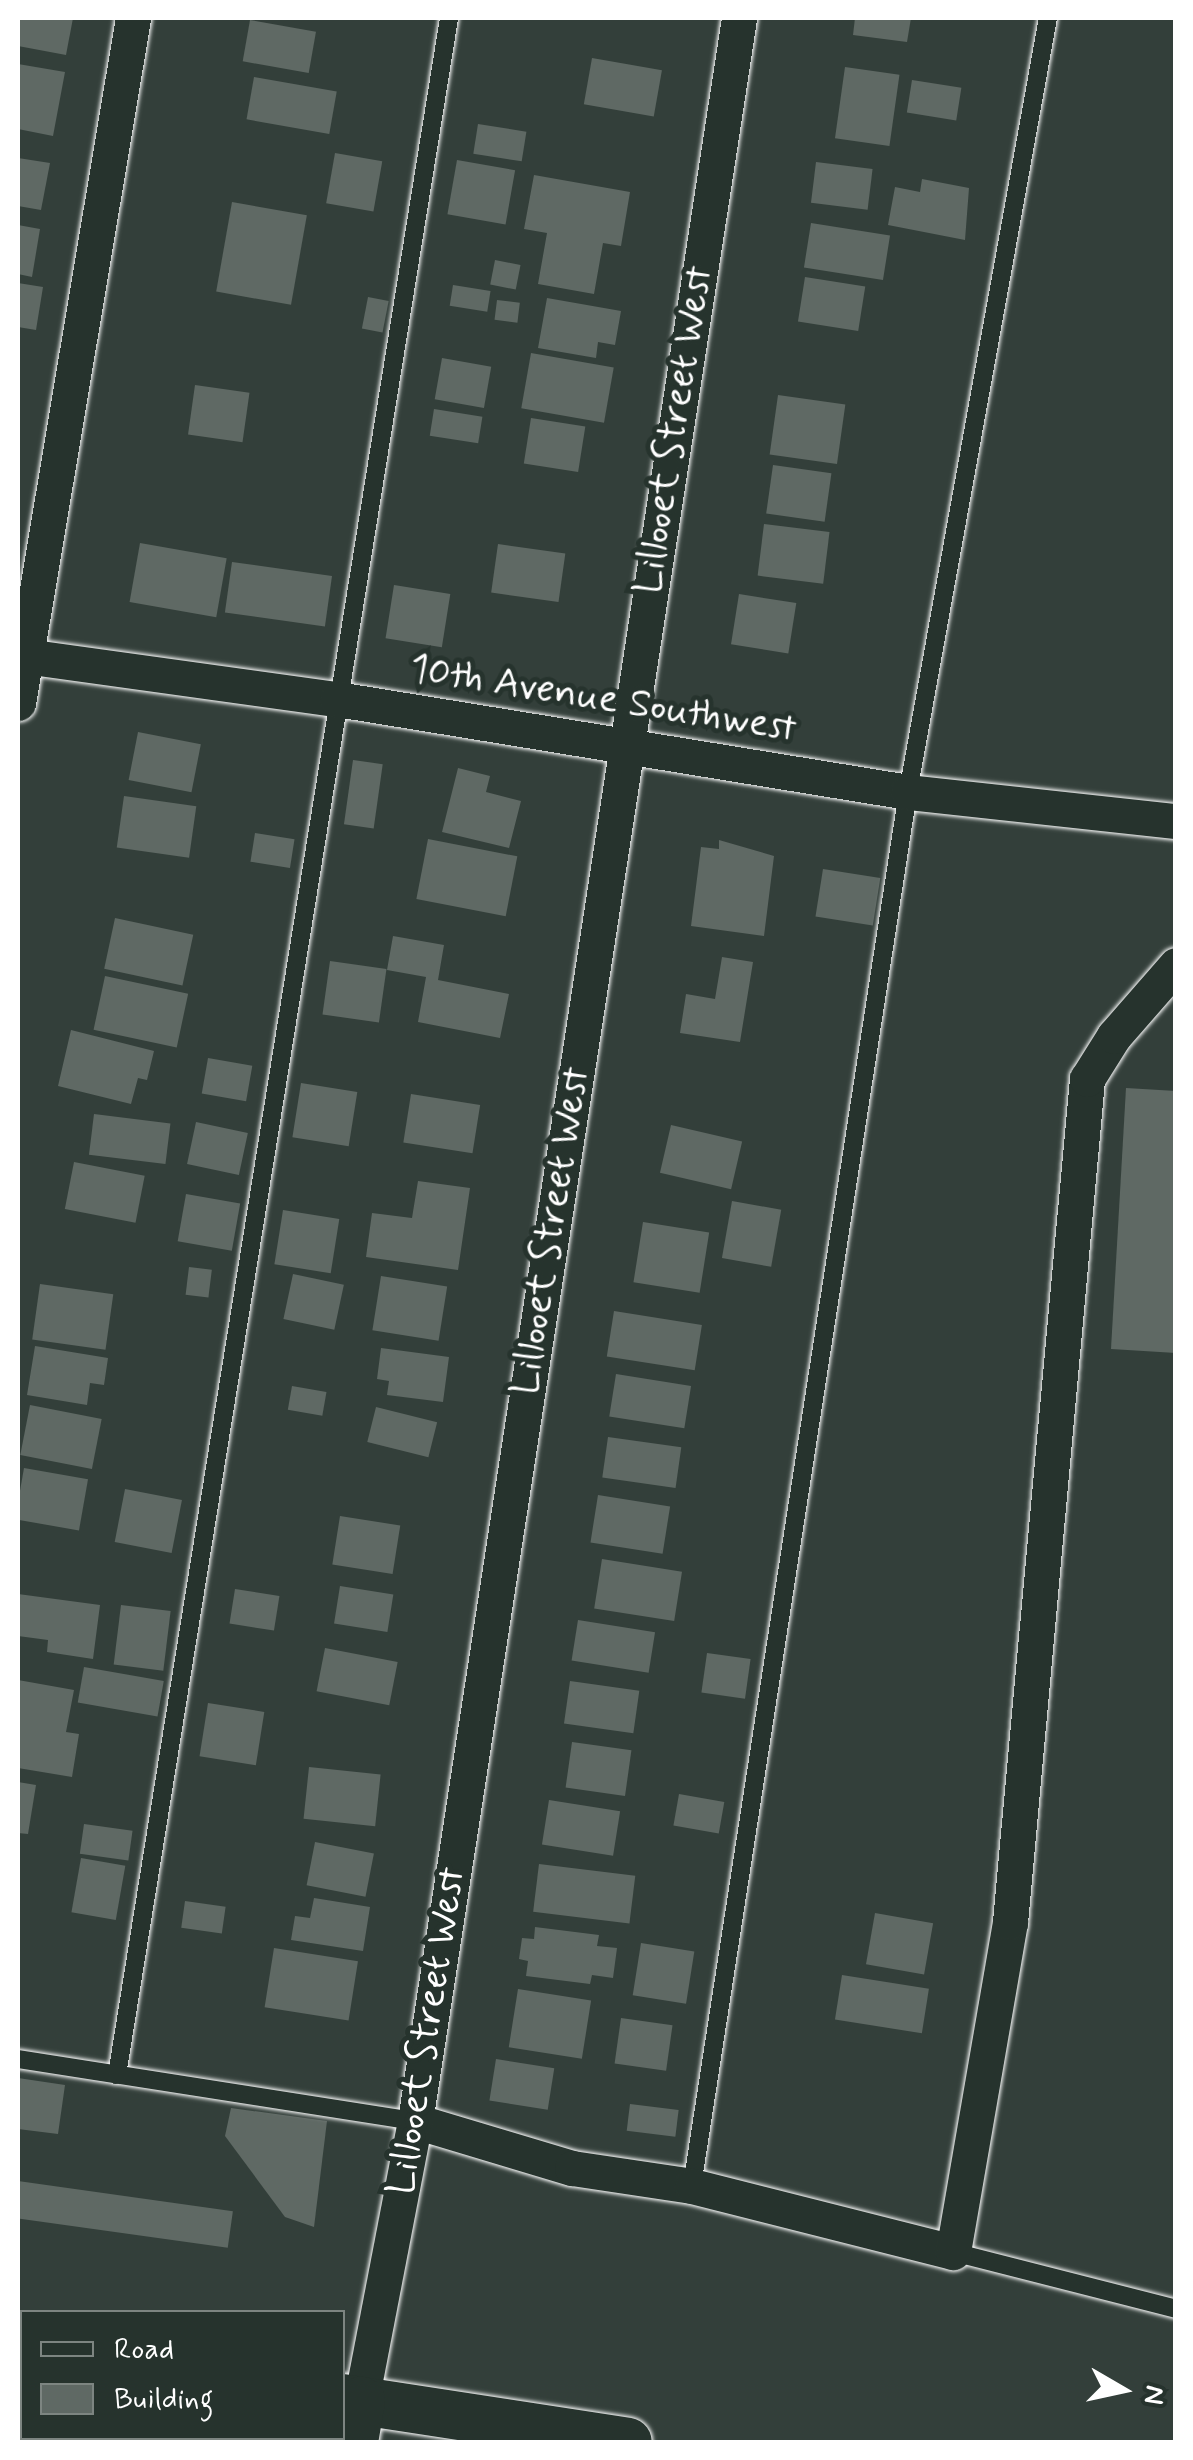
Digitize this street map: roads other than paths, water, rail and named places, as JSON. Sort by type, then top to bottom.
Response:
[{"type":"main road","points":[[352,2414],[628,2442]]},
{"type":"street","points":[[18,703],[21,656],[133,18]]},
{"type":"street","name":"Lillooet Street West","points":[[352,2414],[416,2121],[624,746],[739,18]]},
{"type":"street","name":"10th Avenue Southwest","points":[[21,656],[337,698],[908,792],[1176,821]]},
{"type":"street","points":[[416,2121],[572,2168],[692,2186],[953,2252],[1010,1922],[1088,1079],[1114,1036],[1176,966]]},
{"type":"lane","points":[[117,2074],[450,18]]},
{"type":"lane","points":[[692,2186],[908,792],[1048,18]]},
{"type":"lane","points":[[18,2059],[416,2121]]},
{"type":"lane","points":[[953,2252],[1176,2308]]}]
